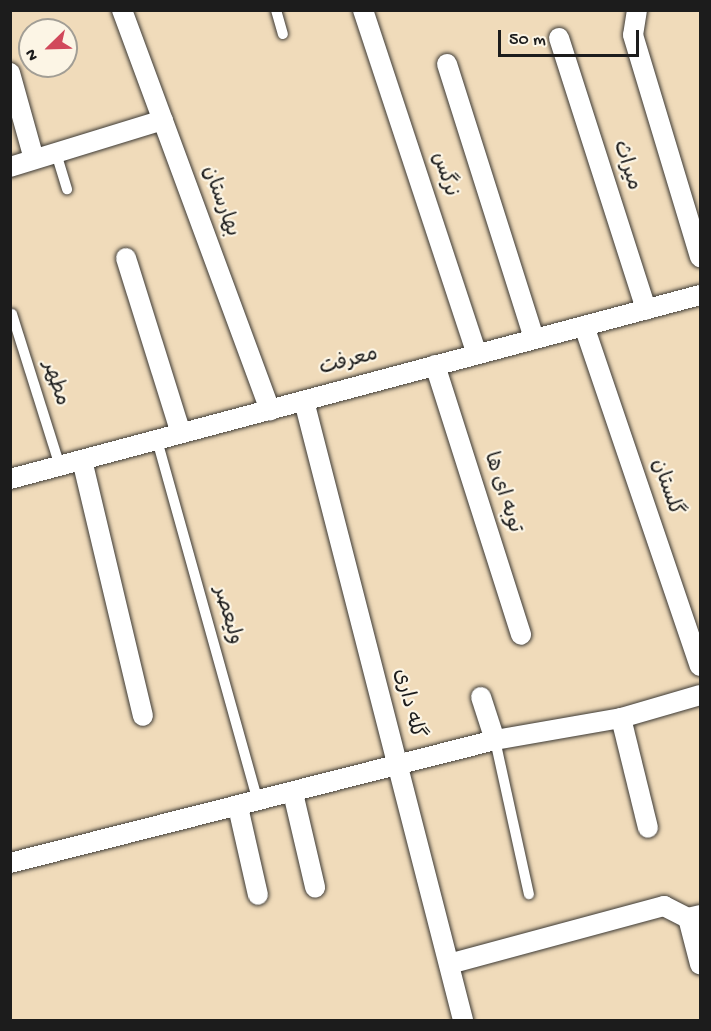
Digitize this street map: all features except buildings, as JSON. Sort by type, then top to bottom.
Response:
[{"type":"street","name":"بهارستان","points":[[122,10],[270,410]]},
{"type":"street","name":"نرگس","points":[[363,10],[477,354]]},
{"type":"street","points":[[636,10],[633,35],[700,257]]},
{"type":"street","name":"میراث","points":[[560,38],[646,309]]},
{"type":"street","points":[[447,64],[534,339]]},
{"type":"street","points":[[10,73],[34,159]]},
{"type":"street","points":[[10,167],[163,120]]},
{"type":"street","points":[[126,258],[181,434]]},
{"type":"street","name":"معرفت","points":[[10,479],[700,295]]},
{"type":"street","name":"گلستان","points":[[584,326],[700,666]]},
{"type":"street","name":"توبه ای ها","points":[[435,365],[521,635]]},
{"type":"street","name":"گله داری","points":[[304,400],[463,1020]]},
{"type":"street","points":[[82,460],[142,716]]},
{"type":"street","points":[[10,862],[398,768],[495,740],[621,718],[700,695]]},
{"type":"street","points":[[481,697],[495,740]]},
{"type":"street","points":[[621,718],[648,828]]},
{"type":"street","points":[[293,793],[315,887]]},
{"type":"street","points":[[238,807],[258,895]]},
{"type":"street","points":[[449,964],[664,906],[694,917],[700,964]]},
{"type":"lane","points":[[276,10],[283,34]]},
{"type":"lane","points":[[56,153],[67,189]]},
{"type":"lane","name":"مطهر","points":[[12,314],[60,466]]},
{"type":"lane","name":"ولیعصر","points":[[157,440],[258,802]]},
{"type":"lane","points":[[495,740],[529,894]]}]
